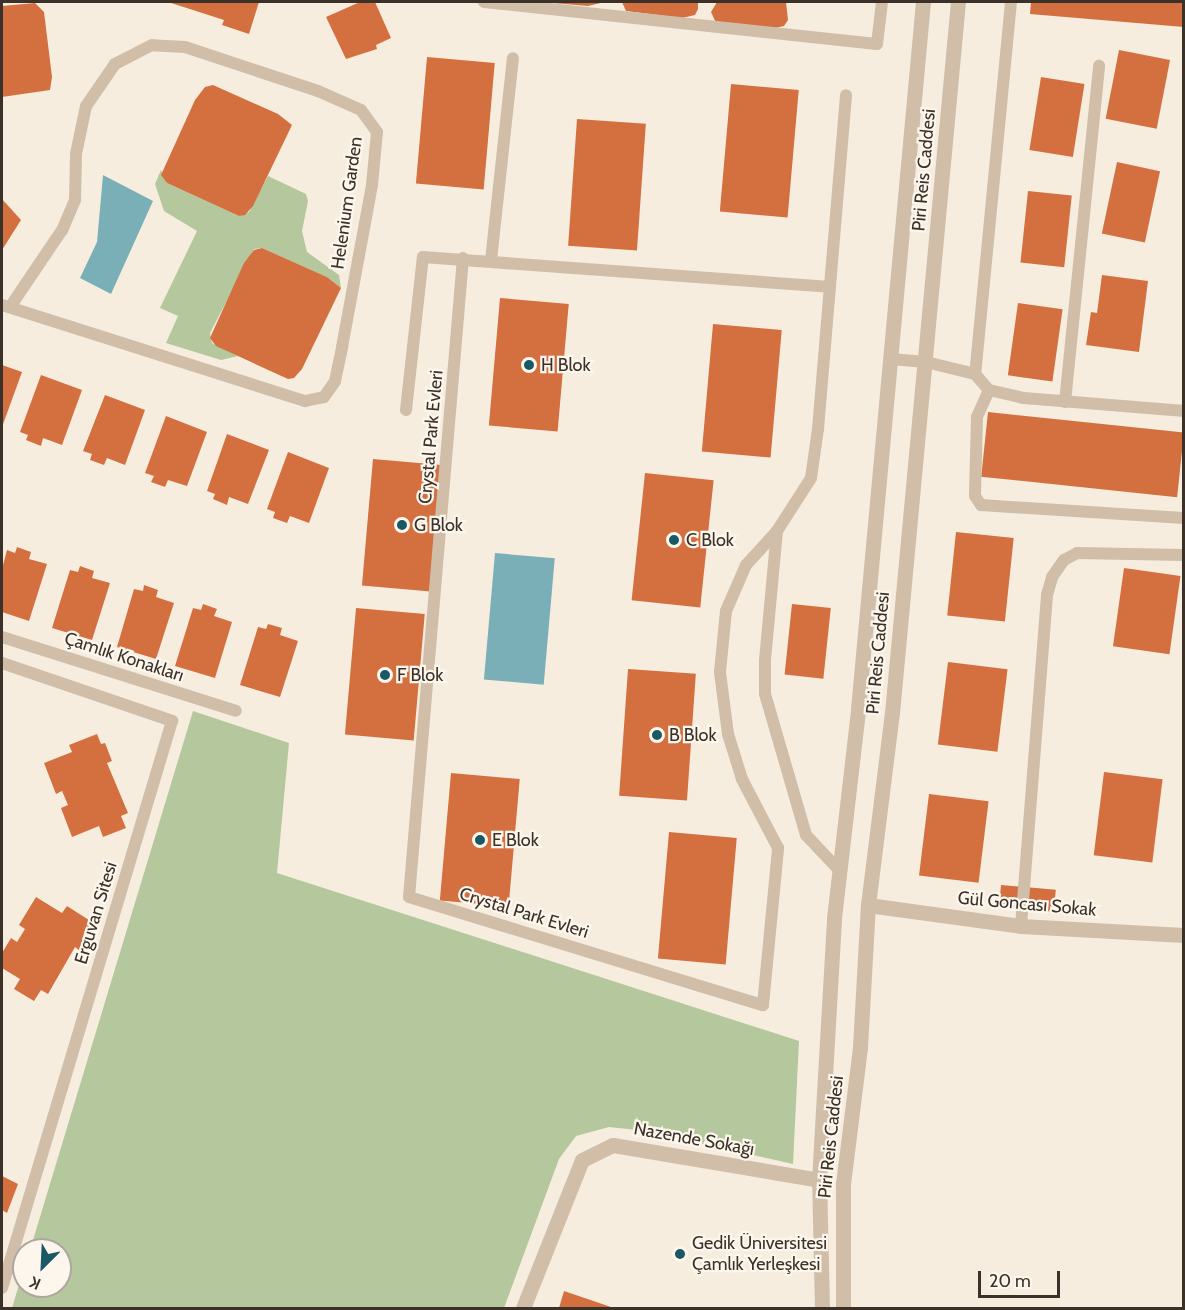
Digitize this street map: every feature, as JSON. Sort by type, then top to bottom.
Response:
[{"type":"street","name":"Piri Reis Caddesi","points":[[822,1308],[819,1180],[839,870],[891,359],[923,2]]},
{"type":"street","name":"Piri Reis Caddesi","points":[[843,1308],[843,1184],[860,1047],[868,905],[892,713],[958,2]]},
{"type":"street","name":"Gül Goncası Sokak","points":[[868,905],[1022,926],[1184,935]]},
{"type":"street","name":"Nazende Sokağı","points":[[523,1308],[582,1160],[613,1145],[819,1180]]},
{"type":"lane","points":[[484,2],[877,44],[882,2]]},
{"type":"lane","points":[[975,374],[1011,2]]},
{"type":"lane","name":"Helenium Garden","points":[[152,45],[185,46],[318,91],[361,110],[377,132],[372,185],[335,381],[324,397],[305,401],[6,306],[62,230],[75,200],[76,154],[86,106],[115,64],[152,45]]},
{"type":"lane","points":[[491,260],[513,58]]},
{"type":"lane","points":[[1065,402],[1099,66]]},
{"type":"lane","name":"Crystal Park Evleri","points":[[464,258],[408,897],[764,1005],[778,848],[739,768],[728,734],[720,672],[726,611],[746,565],[777,531],[811,478],[846,95]]},
{"type":"lane","name":"Crystal Park Evleri","points":[[406,410],[423,257],[464,258],[830,287]]},
{"type":"lane","points":[[891,359],[926,362],[975,374],[989,390],[1065,402],[1184,411]]},
{"type":"lane","points":[[989,390],[977,417],[975,496],[981,505],[1184,518]]},
{"type":"lane","name":"Crystal Park Evleri","points":[[777,531],[765,694],[806,835],[839,870]]},
{"type":"lane","points":[[1022,926],[1047,595],[1052,577],[1064,560],[1077,553],[1184,555]]},
{"type":"lane","name":"Çamlık Konakları","points":[[2,637],[236,711]]},
{"type":"lane","name":"Erguvan Sitesi","points":[[2,663],[172,721],[2,1288]]},
{"type":"green space","points":[[161,170],[167,183],[239,216],[249,212],[268,176],[306,194],[308,201],[302,231],[307,252],[339,275],[341,288],[327,277],[262,248],[254,249],[210,333],[212,343],[238,356],[221,360],[166,343],[178,316],[160,308],[197,231],[164,211],[155,184]]},
{"type":"green space","points":[[193,711],[289,743],[277,873],[799,1041],[793,1164],[646,1131],[609,1127],[576,1136],[559,1159],[504,1308],[12,1308],[15,1298],[72,1298],[72,1238],[34,1238]]},
{"type":"water","points":[[103,175],[153,201],[111,294],[80,278],[97,242]]},
{"type":"water","points":[[495,553],[555,558],[544,685],[484,680]]},
{"type":"building","points":[[168,2],[259,2],[249,34],[222,25],[224,20]]},
{"type":"building","points":[[360,2],[375,2],[391,38],[376,45],[377,49],[346,59],[326,17]]},
{"type":"building","points":[[541,2],[605,2],[588,6]]},
{"type":"building","points":[[622,2],[698,2],[698,9],[695,15],[682,18],[626,11]]},
{"type":"building","points":[[717,2],[786,2],[788,20],[784,26],[771,29],[716,23],[711,12]]},
{"type":"building","points":[[1031,2],[1184,2],[1184,27],[1030,14]]},
{"type":"building","points":[[35,3],[44,12],[52,77],[50,90],[2,97],[2,6]]},
{"type":"building","points":[[1119,50],[1170,60],[1157,129],[1106,119]]},
{"type":"building","points":[[427,57],[495,63],[484,189],[416,184]]},
{"type":"building","points":[[1041,77],[1084,84],[1073,157],[1029,150]]},
{"type":"building","points":[[731,84],[799,90],[788,217],[720,212]]},
{"type":"building","points":[[213,85],[278,114],[292,125],[253,206],[245,215],[239,216],[167,183],[161,175],[195,100],[205,87]]},
{"type":"building","points":[[577,119],[646,124],[637,251],[568,246]]},
{"type":"building","points":[[1117,162],[1160,171],[1145,243],[1102,233]]},
{"type":"building","points":[[1028,191],[1072,196],[1064,267],[1020,263]]},
{"type":"building","points":[[2,199],[21,220],[2,250]]},
{"type":"building","points":[[262,248],[327,277],[341,288],[302,369],[294,378],[288,379],[216,346],[210,338],[244,263],[254,250]]},
{"type":"building","points":[[1102,275],[1148,281],[1139,352],[1086,345],[1091,312],[1097,313]]},
{"type":"building","name":"H Blok","points":[[500,298],[569,304],[558,432],[489,426]]},
{"type":"building","points":[[1018,303],[1063,309],[1052,382],[1008,375]]},
{"type":"building","points":[[713,324],[782,330],[771,458],[702,452]]},
{"type":"building","points":[[2,365],[22,372],[2,427]]},
{"type":"building","points":[[41,375],[82,390],[62,445],[43,438],[41,446],[26,440],[28,435],[20,432]]},
{"type":"building","points":[[105,395],[145,410],[125,465],[107,458],[104,465],[90,460],[92,454],[83,451]]},
{"type":"building","points":[[988,412],[1184,433],[1177,497],[981,477]]},
{"type":"building","points":[[166,416],[207,432],[187,486],[168,480],[165,487],[151,482],[154,476],[145,473]]},
{"type":"building","points":[[227,434],[269,450],[248,504],[229,497],[227,505],[213,499],[215,494],[207,491]]},
{"type":"building","points":[[288,452],[329,468],[309,523],[290,516],[287,523],[273,518],[275,512],[267,509]]},
{"type":"building","name":"G Blok","points":[[373,459],[442,465],[431,592],[362,586]]},
{"type":"building","name":"C Blok","points":[[645,473],[714,480],[700,608],[632,600]]},
{"type":"building","points":[[956,532],[1014,538],[1005,622],[947,616]]},
{"type":"building","points":[[17,547],[31,552],[29,559],[47,564],[29,621],[2,612],[2,569],[7,550],[15,553]]},
{"type":"building","points":[[80,566],[94,571],[92,578],[110,583],[92,640],[52,628],[70,570],[78,572]]},
{"type":"building","points":[[1124,568],[1180,576],[1169,654],[1113,646]]},
{"type":"building","points":[[144,585],[158,590],[156,597],[174,603],[156,659],[117,647],[134,589],[143,591]]},
{"type":"building","points":[[203,604],[217,609],[214,616],[232,622],[215,678],[175,666],[193,608],[201,610]]},
{"type":"building","points":[[792,604],[831,608],[823,679],[785,675]]},
{"type":"building","name":"F Blok","points":[[356,608],[425,614],[414,741],[345,735]]},
{"type":"building","points":[[268,624],[282,628],[280,635],[298,641],[280,697],[240,685],[258,627],[266,629]]},
{"type":"building","points":[[948,662],[1008,669],[997,752],[938,744]]},
{"type":"building","name":"B Blok","points":[[628,669],[696,674],[687,800],[619,796]]},
{"type":"building","points":[[97,734],[101,744],[105,743],[112,761],[107,763],[128,813],[121,816],[126,828],[103,837],[99,826],[72,837],[61,808],[68,805],[62,791],[56,794],[44,763],[72,752],[69,745]]},
{"type":"building","points":[[1104,772],[1163,779],[1152,863],[1094,855]]},
{"type":"building","name":"E Blok","points":[[451,773],[520,779],[509,907],[440,901]]},
{"type":"building","points":[[929,794],[989,801],[979,883],[919,875]]},
{"type":"building","points":[[669,832],[737,838],[726,964],[658,959]]},
{"type":"building","points":[[1001,885],[1056,890],[1054,912],[999,907]]},
{"type":"building","points":[[36,897],[62,913],[67,906],[92,922],[79,950],[75,947],[48,994],[41,990],[34,1001],[14,989],[20,979],[2,968],[2,953],[11,938],[17,942],[25,929],[19,925]]},
{"type":"building","points":[[2,1176],[18,1184],[7,1213],[2,1210]]},
{"type":"building","points":[[564,1291],[614,1308],[559,1308]]},
{"type":"place","name":"H Blok","points":[[529,365]]},
{"type":"place","name":"G Blok","points":[[402,525]]},
{"type":"place","name":"C Blok","points":[[674,540]]},
{"type":"place","name":"F Blok","points":[[385,675]]},
{"type":"place","name":"B Blok","points":[[657,735]]},
{"type":"place","name":"E Blok","points":[[480,840]]},
{"type":"place","name":"Gedik Üniversitesi Çamlık Yerleşkesi","points":[[680,1254]]}]
